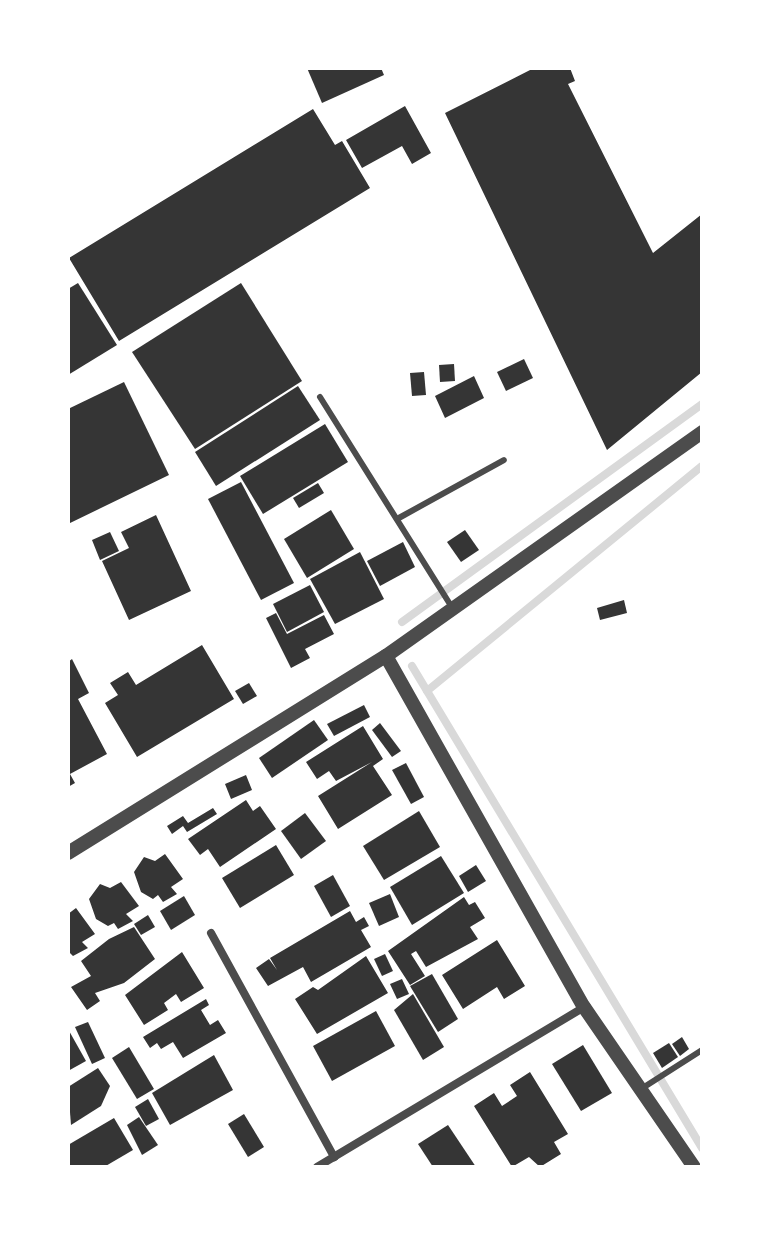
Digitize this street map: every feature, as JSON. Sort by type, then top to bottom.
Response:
[{"type":"street","points":[[68,853],[386,656],[702,432]]},
{"type":"street","points":[[386,656],[584,1007],[694,1167]]},
{"type":"street","points":[[211,933],[334,1157]]},
{"type":"street","points":[[317,1167],[584,1007]]},
{"type":"lane","points":[[320,397],[453,609]]},
{"type":"lane","points":[[397,519],[504,460]]},
{"type":"lane","points":[[641,1089],[702,1050]]},
{"type":"building","points":[[307,68],[381,68],[384,75],[322,103]]},
{"type":"building","points":[[534,68],[570,68],[575,81],[568,84],[653,253],[702,214],[702,372],[607,450],[445,113]]},
{"type":"building","points":[[405,106],[431,153],[412,164],[402,146],[362,168],[346,140]]},
{"type":"building","points":[[313,109],[335,145],[342,141],[370,188],[119,341],[69,258]]},
{"type":"building","points":[[78,283],[117,345],[68,375],[68,289]]},
{"type":"building","points":[[241,283],[302,381],[195,449],[132,352]]},
{"type":"building","points":[[524,359],[533,378],[506,391],[497,372]]},
{"type":"building","points":[[454,364],[455,381],[440,382],[439,365]]},
{"type":"building","points":[[424,372],[426,395],[412,396],[410,373]]},
{"type":"building","points":[[474,376],[484,398],[445,418],[435,396]]},
{"type":"building","points":[[124,382],[169,475],[68,524],[68,409]]},
{"type":"building","points":[[298,386],[320,420],[216,486],[195,452]]},
{"type":"building","points":[[325,424],[348,462],[263,514],[240,476]]},
{"type":"building","points":[[241,482],[294,583],[261,600],[208,499]]},
{"type":"building","points":[[318,483],[324,493],[299,508],[293,498]]},
{"type":"building","points":[[331,510],[354,549],[307,578],[284,539]]},
{"type":"building","points":[[156,515],[191,591],[129,620],[102,561],[129,548],[121,532]]},
{"type":"building","points":[[465,530],[479,550],[461,562],[447,542]]},
{"type":"building","points":[[110,532],[119,551],[100,560],[92,540]]},
{"type":"building","points":[[403,542],[415,567],[380,586],[367,561]]},
{"type":"building","points":[[360,552],[384,599],[335,624],[310,579]]},
{"type":"building","points":[[310,585],[324,612],[287,632],[273,604]]},
{"type":"building","points":[[624,600],[627,613],[600,620],[597,608]]},
{"type":"building","points":[[276,613],[287,634],[324,615],[334,634],[305,649],[310,658],[291,668],[266,618]]},
{"type":"building","points":[[202,645],[234,699],[137,757],[105,703],[118,695],[110,683],[128,672],[136,685]]},
{"type":"building","points":[[72,659],[89,693],[78,699],[107,754],[70,774],[75,783],[68,787],[68,662]]},
{"type":"building","points":[[249,683],[257,696],[243,704],[235,691]]},
{"type":"building","points":[[364,705],[370,717],[334,736],[327,724]]},
{"type":"building","points":[[314,720],[328,740],[272,778],[259,758]]},
{"type":"building","points":[[380,723],[401,751],[392,757],[372,730]]},
{"type":"building","points":[[363,726],[383,759],[373,766],[392,795],[338,829],[318,796],[372,762],[336,781],[329,771],[317,779],[306,762]]},
{"type":"building","points":[[406,763],[424,797],[411,804],[392,770]]},
{"type":"building","points":[[246,775],[252,790],[231,799],[225,784]]},
{"type":"building","points":[[246,800],[253,811],[260,806],[276,829],[220,867],[208,849],[200,855],[188,839]]},
{"type":"building","points":[[213,808],[217,814],[187,832],[183,826],[172,834],[167,826],[183,816],[188,823]]},
{"type":"building","points":[[419,811],[440,847],[384,880],[363,846]]},
{"type":"building","points":[[305,813],[326,841],[301,859],[281,831]]},
{"type":"building","points":[[276,845],[294,875],[240,908],[222,878]]},
{"type":"building","points":[[165,854],[183,879],[171,887],[177,894],[163,902],[158,895],[153,899],[141,892],[134,872],[144,857],[155,861]]},
{"type":"building","points":[[441,856],[464,893],[412,925],[390,887]]},
{"type":"building","points":[[476,865],[486,881],[468,892],[459,876]]},
{"type":"building","points":[[333,875],[350,906],[331,917],[314,886]]},
{"type":"building","points":[[121,882],[139,906],[126,914],[133,921],[118,929],[114,923],[108,926],[96,919],[89,899],[100,884],[110,888]]},
{"type":"building","points":[[390,894],[399,917],[379,926],[369,903]]},
{"type":"building","points":[[184,896],[195,915],[171,930],[160,911]]},
{"type":"building","points":[[464,897],[469,905],[475,902],[485,918],[470,927],[478,939],[426,967],[416,951],[411,954],[425,976],[410,985],[388,951]]},
{"type":"building","points":[[76,908],[95,934],[82,942],[88,948],[73,956],[68,951],[68,914]]},
{"type":"building","points":[[350,911],[356,922],[364,917],[369,926],[361,930],[371,947],[311,982],[303,967],[268,986],[256,968],[269,959],[277,970],[270,958]]},
{"type":"building","points":[[148,915],[155,927],[141,935],[134,924]]},
{"type":"building","points":[[134,927],[155,959],[124,983],[95,993],[100,1001],[87,1010],[71,987],[91,976],[81,961],[109,939]]},
{"type":"building","points":[[497,940],[525,986],[504,999],[497,987],[463,1009],[442,975]]},
{"type":"building","points":[[182,952],[204,988],[181,1002],[176,994],[164,1003],[168,1010],[144,1025],[125,995]]},
{"type":"building","points":[[385,954],[393,971],[382,976],[374,959]]},
{"type":"building","points":[[366,956],[388,993],[317,1034],[295,999],[313,987],[318,990]]},
{"type":"building","points":[[432,974],[458,1019],[438,1032],[410,986]]},
{"type":"building","points":[[402,979],[409,994],[397,999],[390,984]]},
{"type":"building","points":[[413,994],[444,1047],[423,1060],[394,1010]]},
{"type":"building","points":[[206,999],[209,1005],[201,1010],[210,1025],[218,1020],[226,1033],[183,1058],[173,1042],[161,1049],[157,1043],[150,1048],[143,1037]]},
{"type":"building","points":[[376,1011],[395,1046],[332,1081],[313,1046]]},
{"type":"building","points":[[88,1022],[105,1058],[92,1064],[75,1027]]},
{"type":"building","points":[[68,1029],[86,1061],[68,1071]]},
{"type":"building","points":[[682,1037],[689,1049],[680,1056],[672,1044]]},
{"type":"building","points":[[669,1043],[678,1057],[662,1068],[653,1053]]},
{"type":"building","points":[[583,1045],[612,1093],[581,1111],[552,1064]]},
{"type":"building","points":[[129,1047],[154,1089],[137,1099],[112,1058]]},
{"type":"building","points":[[214,1055],[233,1090],[170,1125],[152,1093]]},
{"type":"building","points":[[98,1068],[110,1086],[101,1106],[71,1125],[68,1087]]},
{"type":"building","points":[[530,1072],[568,1134],[554,1142],[561,1154],[540,1167],[529,1157],[512,1167],[474,1106],[494,1093],[502,1106],[517,1096],[510,1085]]},
{"type":"building","points":[[148,1099],[159,1119],[146,1126],[135,1107]]},
{"type":"building","points":[[244,1114],[264,1147],[248,1157],[228,1124]]},
{"type":"building","points":[[139,1117],[158,1145],[142,1155],[127,1125]]},
{"type":"building","points":[[114,1118],[133,1150],[104,1167],[70,1167],[68,1145]]},
{"type":"building","points":[[448,1125],[476,1167],[433,1167],[418,1144]]},
{"type":"waterway","points":[[402,622],[702,404]]},
{"type":"waterway","points":[[427,691],[702,466]]},
{"type":"waterway","points":[[412,666],[702,1148]]}]
